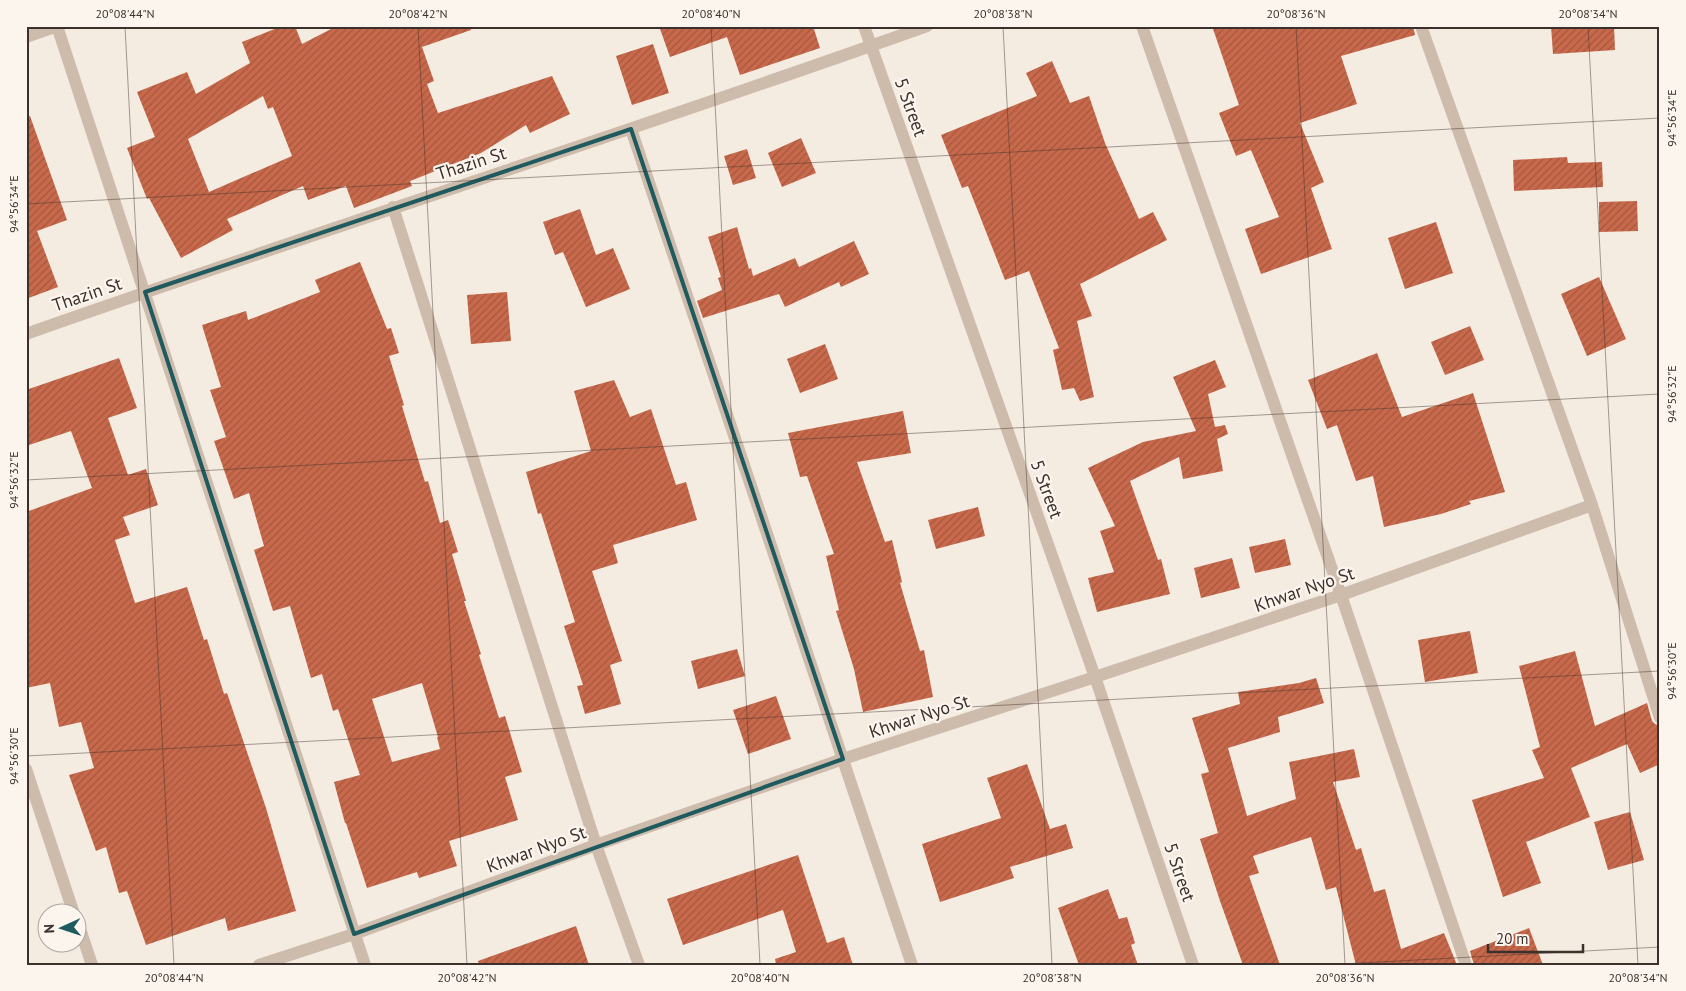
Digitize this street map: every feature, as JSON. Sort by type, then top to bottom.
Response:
[{"type":"street","points":[[26,37],[57,26],[365,965]]},
{"type":"street","name":"5 Street","points":[[864,26],[1095,677],[1192,965]]},
{"type":"street","name":"Thazin St","points":[[26,334],[393,207],[631,129],[927,26]]},
{"type":"street","points":[[1142,26],[1340,595],[1466,965]]},
{"type":"street","points":[[1421,26],[1592,505],[1660,718]]},
{"type":"street","points":[[631,129],[912,965]]},
{"type":"street","points":[[393,207],[596,845],[639,965]]},
{"type":"street","name":"Khwar Nyo St","points":[[259,965],[354,934],[596,845],[843,759],[1340,595],[1592,505]]},
{"type":"street","points":[[26,769],[71,904]]},
{"type":"street","points":[[88,953],[92,965]]},
{"type":"highlighted area","points":[[631,129],[843,759],[354,934],[145,292]]},
{"type":"building","points":[[282,26],[295,26],[302,44],[337,26],[471,26],[471,30],[422,47],[434,81],[427,84],[438,113],[552,76],[570,114],[530,133],[526,125],[481,153],[410,181],[412,186],[354,208],[346,186],[308,200],[303,186],[227,219],[233,230],[181,258],[149,198],[147,199],[127,148],[155,137],[137,92],[187,72],[196,94],[250,63],[242,42]],"holes":[[[263,96],[268,109],[273,107],[292,156],[209,192],[188,139]]]},
{"type":"building","points":[[659,26],[813,26],[820,48],[740,75],[727,37],[670,57]]},
{"type":"building","points":[[1212,26],[1413,26],[1415,35],[1341,56],[1357,104],[1300,123],[1324,182],[1311,188],[1332,249],[1261,274],[1245,229],[1279,217],[1251,150],[1236,156],[1219,113],[1239,105]]},
{"type":"building","points":[[1551,26],[1614,26],[1615,50],[1553,54]]},
{"type":"building","points":[[653,44],[669,93],[632,105],[616,56]]},
{"type":"building","points":[[1052,61],[1070,103],[1089,96],[1105,143],[1139,219],[1153,212],[1167,240],[1080,284],[1092,316],[1077,321],[1094,397],[1080,401],[1074,388],[1062,390],[1053,350],[1059,348],[1029,271],[1005,280],[968,186],[962,188],[941,135],[1037,96],[1026,73]]},
{"type":"building","points":[[26,116],[30,116],[67,220],[37,231],[58,287],[26,299]]},
{"type":"building","points":[[801,138],[816,173],[782,187],[768,153]]},
{"type":"building","points":[[747,149],[756,178],[733,185],[724,156]]},
{"type":"building","points":[[1567,157],[1568,163],[1602,162],[1603,187],[1514,191],[1513,160]]},
{"type":"building","points":[[1637,201],[1638,231],[1599,232],[1599,202]]},
{"type":"building","points":[[580,209],[596,255],[613,248],[630,289],[586,307],[563,252],[555,255],[543,222]]},
{"type":"building","points":[[1436,222],[1453,273],[1405,289],[1388,238]]},
{"type":"building","points":[[737,227],[749,269],[751,268],[753,276],[795,258],[799,267],[854,241],[869,274],[841,287],[839,282],[785,307],[779,294],[703,318],[697,301],[722,290],[718,278],[721,277],[708,237]]},
{"type":"building","points":[[360,262],[387,329],[391,328],[399,353],[389,356],[404,405],[402,406],[425,482],[428,481],[440,523],[448,520],[458,552],[452,554],[466,601],[464,601],[481,654],[479,655],[499,718],[505,716],[522,772],[505,777],[518,820],[449,841],[457,866],[419,878],[417,872],[367,888],[345,823],[334,782],[360,775],[338,709],[333,711],[322,674],[311,678],[290,606],[273,611],[254,550],[264,546],[249,493],[234,499],[214,441],[226,437],[210,390],[221,387],[202,325],[246,311],[248,320],[320,292],[315,280]],"holes":[[[422,683],[440,749],[392,762],[372,699]]]},
{"type":"building","points":[[1599,277],[1626,339],[1587,356],[1561,294]]},
{"type":"building","points":[[507,292],[511,341],[471,344],[467,295]]},
{"type":"building","points":[[1470,326],[1484,360],[1445,375],[1431,342]]},
{"type":"building","points":[[825,344],[838,379],[800,393],[787,359]]},
{"type":"building","points":[[1377,353],[1402,417],[1473,393],[1505,492],[1469,501],[1471,504],[1441,514],[1384,527],[1373,476],[1356,481],[1337,425],[1327,429],[1308,380]]},
{"type":"building","points":[[119,358],[137,408],[108,418],[128,475],[146,469],[158,505],[123,517],[130,535],[115,540],[135,603],[187,587],[204,640],[207,639],[224,694],[227,693],[266,808],[296,911],[228,931],[225,918],[146,945],[127,891],[119,893],[106,847],[96,851],[69,775],[94,768],[81,722],[59,727],[50,683],[26,688],[26,512],[92,488],[71,431],[26,446],[26,390]]},
{"type":"building","points":[[1215,360],[1226,387],[1208,394],[1215,427],[1225,425],[1228,434],[1217,439],[1223,471],[1183,479],[1179,457],[1130,481],[1158,560],[1161,559],[1170,594],[1097,612],[1088,578],[1114,572],[1100,531],[1115,526],[1088,468],[1143,442],[1196,431],[1173,377]]},
{"type":"building","points":[[614,380],[630,417],[651,409],[676,485],[686,482],[697,520],[613,545],[618,563],[592,571],[622,661],[610,665],[621,704],[585,714],[577,686],[583,685],[564,626],[575,622],[541,513],[538,514],[526,472],[591,451],[574,391]]},
{"type":"building","points":[[903,411],[911,453],[857,462],[885,542],[892,540],[902,582],[900,583],[920,651],[924,650],[933,697],[863,712],[854,669],[836,611],[839,610],[826,556],[834,554],[807,476],[800,477],[788,433]]},
{"type":"building","points":[[978,507],[985,536],[936,549],[928,520]]},
{"type":"building","points":[[1285,539],[1291,565],[1255,573],[1249,547]]},
{"type":"building","points":[[1232,558],[1240,588],[1201,598],[1194,568]]},
{"type":"building","points":[[1470,631],[1478,673],[1425,682],[1418,640]]},
{"type":"building","points":[[737,649],[745,676],[698,689],[691,661]]},
{"type":"building","points":[[1575,651],[1595,726],[1647,703],[1652,721],[1660,726],[1660,764],[1640,773],[1627,744],[1571,768],[1590,817],[1526,842],[1541,883],[1503,897],[1472,800],[1544,778],[1532,750],[1540,747],[1519,666]]},
{"type":"building","points":[[1316,678],[1324,703],[1278,717],[1280,732],[1228,748],[1247,816],[1296,799],[1289,762],[1354,749],[1360,777],[1333,782],[1356,850],[1361,848],[1374,892],[1385,889],[1401,949],[1444,933],[1457,965],[1356,965],[1336,887],[1326,890],[1311,837],[1253,856],[1259,873],[1249,876],[1280,965],[1243,965],[1200,839],[1218,833],[1201,774],[1209,772],[1192,718],[1240,704],[1238,692],[1299,683]]},
{"type":"building","points":[[776,696],[791,739],[748,754],[733,710]]},
{"type":"building","points":[[1027,764],[1050,829],[1066,824],[1073,848],[1010,867],[1014,878],[940,902],[922,844],[1001,818],[987,778]]},
{"type":"building","points":[[1630,812],[1644,860],[1608,870],[1594,822]]},
{"type":"building","points":[[798,855],[827,943],[844,937],[853,965],[776,965],[775,959],[796,952],[783,910],[683,945],[667,899]]},
{"type":"building","points":[[1108,889],[1119,919],[1127,917],[1135,943],[1131,945],[1138,965],[1079,965],[1058,908]]},
{"type":"building","points":[[576,926],[589,965],[479,965],[478,961]]},
{"type":"building","points":[[1529,928],[1543,965],[1474,965],[1470,951]]}]
